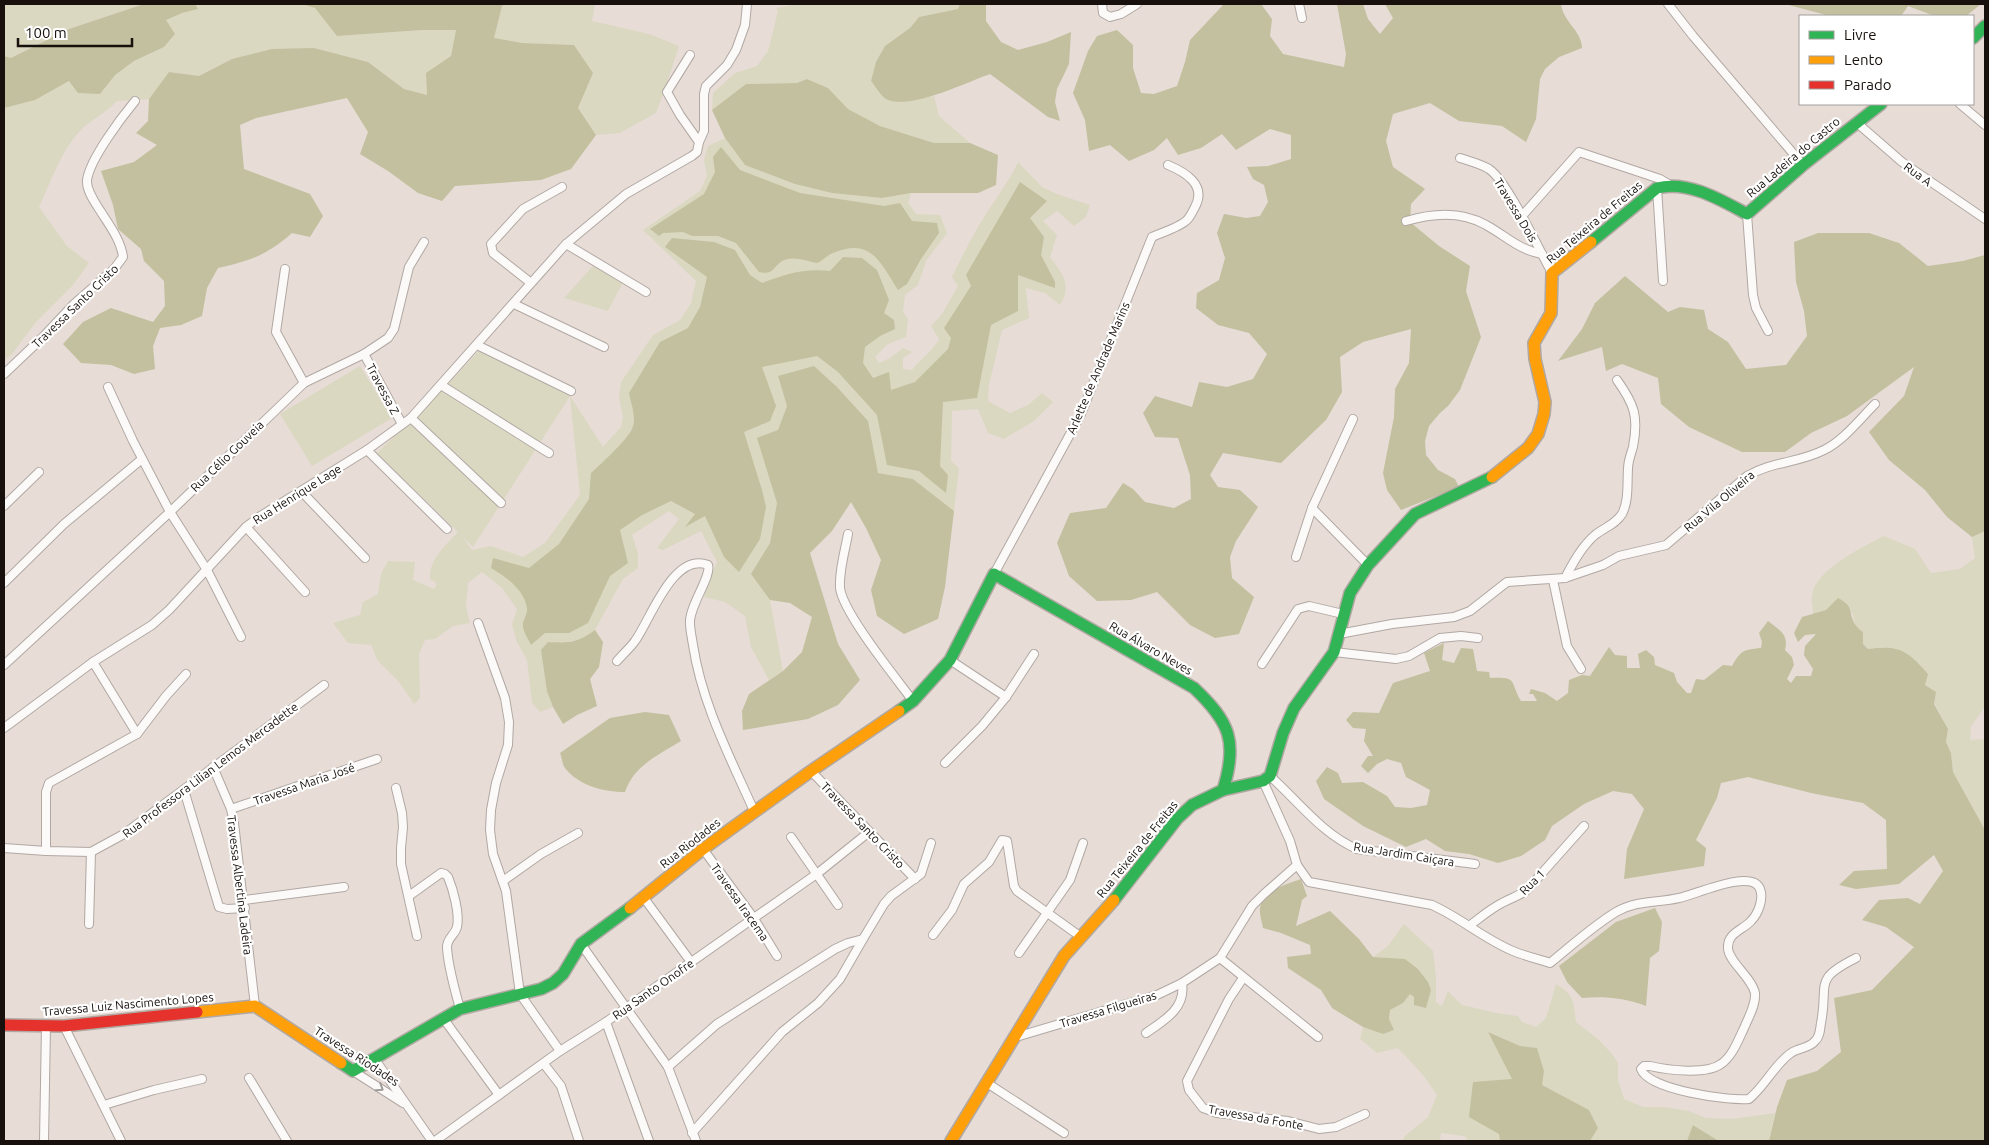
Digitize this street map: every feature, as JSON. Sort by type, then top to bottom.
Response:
[{"type":"street","points":[[699,142],[704,130],[704,94],[706,86],[726,65],[736,50],[745,26],[747,4]]},
{"type":"street","points":[[1102,4],[1103,13],[1106,16],[1121,14],[1137,4]]},
{"type":"street","points":[[1299,4],[1302,18]]},
{"type":"street","points":[[1668,4],[1802,165]]},
{"type":"street","points":[[1974,37],[1985,26]]},
{"type":"street","points":[[690,55],[667,92],[699,142]]},
{"type":"street","name":"Travessa Santo Cristo","points":[[4,374],[43,338],[74,304],[114,269],[123,257],[115,235],[96,204],[87,181],[98,154],[135,101]]},
{"type":"street","name":"Rua Ladeira do Castro","points":[[1747,214],[1802,165],[1879,105]]},
{"type":"street","points":[[1961,105],[1985,125]]},
{"type":"street","name":"Rua A","points":[[1856,122],[1902,162],[1985,219]]},
{"type":"street","name":"Rua Henrique Lage","points":[[4,728],[93,662],[152,625],[169,610],[246,527],[258,517],[367,450],[411,418],[566,244],[626,194],[692,156],[697,152],[699,142]]},
{"type":"street","points":[[1522,216],[1579,152],[1660,179],[1670,185]]},
{"type":"street","name":"Travessa Dois","points":[[1460,158],[1489,169],[1498,178],[1522,216],[1552,273]]},
{"type":"street","name":"Arlette de Andrade Marins","points":[[994,574],[1081,414],[1152,237],[1187,220],[1197,204],[1199,194],[1194,181],[1184,172],[1168,165]]},
{"type":"street","name":"Rua Teixeira de Freitas","points":[[952,1141],[1055,970],[1080,937],[1126,886],[1177,819],[1192,805],[1223,790],[1267,779],[1294,708],[1334,652],[1350,593],[1368,565],[1415,514],[1496,475],[1528,448],[1538,434],[1545,402],[1534,359],[1534,343],[1551,313],[1552,273],[1657,188],[1670,185],[1692,191],[1731,205],[1747,214]]},
{"type":"street","points":[[531,283],[493,253],[491,244],[523,209],[562,187]]},
{"type":"street","points":[[1657,188],[1662,281]]},
{"type":"street","points":[[1747,214],[1753,295],[1756,308],[1768,331]]},
{"type":"street","name":"Travessa Dois","points":[[1406,221],[1424,216],[1462,216],[1487,226],[1520,248],[1542,254]]},
{"type":"street","name":"Rua Célio Gouveia","points":[[4,665],[170,512],[304,383],[364,354],[391,335],[409,267],[424,242]]},
{"type":"street","points":[[566,244],[646,292]]},
{"type":"street","points":[[285,269],[276,332],[304,383]]},
{"type":"street","points":[[514,304],[604,346]]},
{"type":"street","points":[[477,345],[571,391]]},
{"type":"street","name":"Travessa Z","points":[[364,354],[402,424]]},
{"type":"street","points":[[1565,578],[1595,535],[1612,525],[1621,515],[1626,505],[1628,465],[1635,437],[1635,414],[1630,398],[1617,380]]},
{"type":"street","points":[[441,385],[549,453]]},
{"type":"street","points":[[108,387],[142,459],[170,512],[207,570],[241,637]]},
{"type":"street","name":"Rua Vila Oliveira","points":[[1339,634],[1392,624],[1454,617],[1470,611],[1507,582],[1565,578],[1619,556],[1666,545],[1747,476],[1759,468],[1810,456],[1825,450],[1875,404]]},
{"type":"street","points":[[411,418],[501,503]]},
{"type":"street","points":[[1296,557],[1312,508],[1353,419]]},
{"type":"street","points":[[367,450],[447,529]]},
{"type":"street","points":[[4,583],[64,524],[142,459]]},
{"type":"street","points":[[4,506],[39,472]]},
{"type":"street","points":[[301,491],[365,558]]},
{"type":"street","points":[[1312,508],[1368,565]]},
{"type":"street","points":[[246,527],[305,592]]},
{"type":"street","points":[[848,534],[840,588],[844,600],[865,636],[913,701]]},
{"type":"street","points":[[617,661],[635,641],[668,584],[684,568],[696,564],[708,565],[709,572],[696,598],[690,622],[696,666],[706,702],[754,811]]},
{"type":"street","name":"Rua Riodades","points":[[353,1071],[460,1009],[541,989],[553,983],[563,974],[581,944],[644,898],[754,811],[913,701],[950,660],[994,574]]},
{"type":"street","name":"Rua Álvaro Neves","points":[[994,574],[1194,688],[1205,698],[1221,720],[1231,746],[1231,758],[1223,790]]},
{"type":"street","points":[[1553,580],[1567,646],[1581,669]]},
{"type":"street","points":[[1262,664],[1298,609],[1309,606],[1344,614]]},
{"type":"street","points":[[478,623],[505,698],[509,722],[508,745],[496,783],[491,810],[493,854],[507,898],[520,994],[560,1051]]},
{"type":"street","points":[[1334,652],[1396,659],[1409,656],[1440,638],[1456,636],[1478,638]]},
{"type":"street","points":[[945,763],[982,726],[1006,696],[1034,654]]},
{"type":"street","points":[[950,660],[1006,696]]},
{"type":"street","points":[[93,662],[137,734]]},
{"type":"street","points":[[46,851],[46,792],[49,783],[137,734],[166,696],[186,674]]},
{"type":"street","name":"Rua Professora Lilian Lemos Mercadette","points":[[4,848],[91,852],[124,834],[324,685]]},
{"type":"street","name":"Travessa Maria José","points":[[231,809],[377,759]]},
{"type":"street","name":"Travessa Albertina Ladeira","points":[[213,767],[231,809],[234,823],[255,1006]]},
{"type":"street","name":"Travessa Santo Cristo","points":[[811,771],[915,880]]},
{"type":"street","points":[[1267,779],[1297,865],[1309,882],[1432,906],[1451,914],[1513,951],[1550,963],[1615,913],[1632,904],[1678,898],[1738,881],[1750,881],[1757,885],[1761,890],[1761,900],[1758,909],[1751,922],[1738,930],[1731,938],[1727,947],[1729,954],[1755,992],[1753,1007],[1738,1042],[1722,1064],[1713,1068],[1691,1070],[1644,1066],[1641,1069],[1645,1075],[1675,1090],[1731,1099],[1750,1099],[1791,1054],[1815,1042],[1819,1034],[1823,1014],[1825,981],[1837,968],[1856,958]]},
{"type":"street","name":"Rua Jardim Caiçara","points":[[1267,779],[1327,831],[1357,849],[1392,855],[1475,864]]},
{"type":"street","points":[[396,788],[402,813],[401,864],[417,936]]},
{"type":"street","points":[[184,790],[219,907],[227,909],[244,904],[344,886]]},
{"type":"street","name":"Rua 1","points":[[1469,926],[1489,911],[1504,902],[1518,897],[1527,890],[1584,826]]},
{"type":"street","name":"Rua Santo Onofre","points":[[434,1141],[560,1051],[606,1022],[818,873],[869,832]]},
{"type":"street","points":[[503,881],[541,854],[578,833]]},
{"type":"street","points":[[791,836],[838,905]]},
{"type":"street","points":[[933,935],[952,910],[964,884],[989,862],[1002,840],[1006,841],[1008,847],[1014,886],[1017,891],[1080,937]]},
{"type":"street","points":[[692,1133],[782,1032],[818,1003],[840,979],[884,904],[900,888],[915,880],[921,874],[931,842]]},
{"type":"street","points":[[1019,953],[1070,880],[1083,843]]},
{"type":"street","name":"Travessa Iracema","points":[[703,850],[753,917],[777,956]]},
{"type":"street","points":[[89,924],[91,852]]},
{"type":"street","name":"Travessa Filgueiras","points":[[1016,1037],[1157,995],[1182,983],[1220,958],[1252,906],[1297,865]]},
{"type":"street","points":[[409,896],[441,873],[448,877],[455,902],[457,929],[449,939],[447,948],[460,1009]]},
{"type":"street","points":[[644,898],[691,962]]},
{"type":"street","points":[[668,1067],[718,1024],[835,949],[863,939]]},
{"type":"street","points":[[581,944],[668,1067],[696,1141]]},
{"type":"street","points":[[1220,958],[1318,1037]]},
{"type":"street","name":"Travessa da Fonte","points":[[1243,978],[1229,999],[1187,1081],[1189,1090],[1203,1108],[1217,1112],[1288,1121],[1319,1129],[1336,1127],[1365,1114]]},
{"type":"street","points":[[1146,1033],[1165,1020],[1177,1007],[1183,996],[1182,983]]},
{"type":"street","name":"Travessa Luiz Nascimento Lopes","points":[[4,1025],[64,1026],[255,1006]]},
{"type":"street","name":"Travessa Riodades","points":[[255,1006],[407,1105],[434,1141]]},
{"type":"street","points":[[443,1018],[499,1095]]},
{"type":"street","points":[[606,1022],[649,1141]]},
{"type":"street","points":[[44,1141],[46,1026]]},
{"type":"street","points":[[64,1026],[121,1141]]},
{"type":"street","points":[[374,1058],[407,1105]]},
{"type":"street","points":[[544,1064],[561,1086],[579,1141]]},
{"type":"street","points":[[249,1078],[286,1141]]},
{"type":"street","points":[[104,1105],[154,1090],[202,1079]]},
{"type":"street","points":[[987,1083],[1064,1133]]},
{"type":"shaded area","points":[[4,4],[144,4],[69,29],[11,58],[4,56]]},
{"type":"shaded area","points":[[144,4],[195,4],[198,9],[166,20],[175,34],[164,47],[134,61],[115,75],[100,94],[78,93],[69,81],[35,100],[4,108],[4,56],[11,58],[69,29]]},
{"type":"shaded area","points":[[195,4],[302,4],[315,8],[338,36],[422,30],[456,30],[451,56],[426,73],[427,95],[404,89],[368,62],[314,48],[232,59],[199,76],[169,72],[149,99],[117,101],[87,124],[75,136],[63,155],[39,207],[67,246],[89,263],[73,285],[36,322],[12,354],[4,361],[4,108],[35,100],[69,81],[100,94],[114,75],[134,61],[164,47],[165,20],[198,9]]},
{"type":"shaded area","points":[[302,4],[506,4],[502,6],[494,38],[522,43],[574,45],[593,73],[578,108],[596,135],[571,169],[541,180],[455,186],[442,201],[418,193],[388,171],[360,154],[368,132],[347,98],[256,118],[240,125],[244,169],[310,194],[323,216],[310,237],[292,233],[274,247],[258,256],[240,263],[218,268],[207,288],[202,316],[181,325],[160,328],[153,346],[155,369],[134,374],[111,365],[81,363],[63,344],[83,322],[111,308],[153,322],[165,306],[164,281],[144,261],[141,249],[118,229],[113,205],[101,171],[134,162],[157,145],[136,133],[148,121],[149,99],[169,72],[199,76],[232,59],[272,49],[314,48],[368,62],[404,89],[427,95],[426,73],[451,56],[456,30],[422,30],[337,36],[315,8]]},
{"type":"shaded area","points":[[506,4],[595,4],[592,21],[649,34],[679,46],[656,113],[620,133],[596,135],[578,108],[593,73],[574,45],[522,43],[494,38],[502,6]]},
{"type":"shaded area","points":[[798,4],[960,4],[958,9],[919,17],[910,28],[885,46],[871,81],[886,99],[904,102],[934,96],[939,116],[970,143],[934,143],[880,126],[848,109],[828,88],[807,79],[797,83],[746,84],[712,110],[713,93],[735,73],[757,66],[768,51],[778,11],[776,8]]},
{"type":"shaded area","points":[[960,4],[986,4],[986,21],[1001,42],[1018,50],[1047,42],[1071,32],[1069,64],[1057,89],[1055,102],[1060,121],[1048,117],[990,74],[938,94],[909,101],[896,102],[886,99],[880,93],[871,81],[876,62],[885,46],[910,28],[919,17],[958,9]]},
{"type":"shaded area","points":[[1224,4],[1261,4],[1272,19],[1270,36],[1283,54],[1344,67],[1346,54],[1337,4],[1363,4],[1368,19],[1380,34],[1393,18],[1385,4],[1561,4],[1565,16],[1579,36],[1582,48],[1559,57],[1545,69],[1540,79],[1536,119],[1526,142],[1502,126],[1459,121],[1430,103],[1393,114],[1386,141],[1393,167],[1425,189],[1411,204],[1410,222],[1439,246],[1470,266],[1466,291],[1481,337],[1460,390],[1429,426],[1425,441],[1426,455],[1438,470],[1455,479],[1459,487],[1401,510],[1387,490],[1383,473],[1394,417],[1395,389],[1409,363],[1411,329],[1363,342],[1340,357],[1342,392],[1326,420],[1281,463],[1223,453],[1210,475],[1218,487],[1240,490],[1258,507],[1236,541],[1230,557],[1232,578],[1254,597],[1239,634],[1215,638],[1190,625],[1157,592],[1131,600],[1097,601],[1069,576],[1057,543],[1070,513],[1106,508],[1123,483],[1133,489],[1145,502],[1174,508],[1191,499],[1190,475],[1178,438],[1155,437],[1143,413],[1155,396],[1192,407],[1199,382],[1227,387],[1253,379],[1267,354],[1249,333],[1218,325],[1196,308],[1197,293],[1219,280],[1225,258],[1217,233],[1224,214],[1246,218],[1260,216],[1268,202],[1264,185],[1253,179],[1247,167],[1268,166],[1291,159],[1291,135],[1270,129],[1236,150],[1222,134],[1201,148],[1178,155],[1167,138],[1154,150],[1129,161],[1110,145],[1089,151],[1085,120],[1073,93],[1088,51],[1097,36],[1117,30],[1133,45],[1133,68],[1141,93],[1154,94],[1177,86],[1190,40]]},
{"type":"shaded area","points":[[1785,4],[1981,4],[1967,15],[1932,15],[1908,6],[1902,15],[1826,15]]},
{"type":"shaded area","points":[[807,79],[828,88],[848,109],[880,126],[934,143],[970,143],[998,155],[996,185],[978,193],[911,193],[882,198],[832,193],[795,184],[745,165],[725,138],[712,110],[746,84],[797,83]]},
{"type":"shaded area","points":[[725,138],[745,165],[795,184],[832,193],[882,198],[911,193],[908,203],[916,214],[940,215],[947,233],[926,261],[918,285],[905,295],[903,312],[908,319],[906,337],[888,344],[875,357],[879,363],[890,358],[903,348],[912,352],[903,358],[903,369],[912,370],[939,339],[931,326],[942,314],[958,286],[952,277],[978,227],[1018,162],[1042,187],[1090,205],[1086,217],[1074,226],[1057,211],[1043,221],[1057,235],[1050,257],[1062,274],[1066,285],[1064,298],[1060,305],[1045,293],[1026,288],[1029,318],[1002,330],[989,385],[988,401],[1010,413],[1028,405],[1042,393],[1053,402],[1034,421],[1004,439],[988,433],[978,409],[952,411],[951,461],[959,468],[954,511],[913,479],[878,473],[872,449],[778,376],[787,406],[778,430],[768,471],[777,503],[770,543],[752,574],[770,600],[783,671],[769,680],[751,647],[745,616],[725,602],[704,597],[707,584],[717,562],[701,531],[663,550],[657,548],[679,519],[669,511],[632,535],[638,553],[638,568],[623,579],[595,630],[582,639],[570,643],[548,642],[546,683],[553,707],[540,712],[532,703],[527,660],[517,642],[512,625],[517,609],[502,588],[482,572],[468,583],[466,607],[470,623],[453,626],[435,639],[425,640],[419,654],[420,698],[414,704],[399,682],[378,661],[371,645],[348,643],[333,623],[360,615],[363,602],[378,594],[381,574],[388,561],[415,562],[413,580],[434,589],[437,584],[430,579],[432,565],[439,553],[458,532],[377,453],[479,351],[570,396],[603,447],[621,427],[623,417],[619,397],[621,382],[653,335],[680,320],[691,303],[696,281],[643,230],[700,191],[707,176],[704,160],[708,146]],"holes":[[[570,396],[580,495],[545,543],[523,557],[491,546],[472,550],[462,536],[473,547]]]},
{"type":"shaded area","points":[[721,147],[740,170],[800,193],[884,206],[900,203],[912,221],[937,223],[939,233],[907,284],[898,290],[880,262],[866,250],[857,248],[846,249],[833,253],[817,263],[790,258],[782,261],[770,272],[764,273],[759,272],[736,243],[718,236],[692,236],[683,232],[663,233],[659,236],[650,229],[704,194],[715,172],[713,157]]},
{"type":"shaded area","points":[[1020,182],[1047,201],[1030,218],[1044,237],[1041,255],[1055,282],[1055,288],[1018,275],[1018,311],[991,325],[977,398],[943,402],[940,466],[948,475],[946,493],[919,471],[887,465],[877,415],[838,372],[817,356],[762,367],[776,406],[770,421],[744,432],[766,507],[760,539],[739,572],[724,557],[705,516],[685,527],[695,514],[671,501],[642,515],[620,530],[628,563],[610,576],[588,623],[569,633],[545,633],[531,645],[523,626],[527,610],[525,601],[514,584],[491,568],[493,558],[529,568],[559,544],[589,499],[591,473],[632,429],[634,416],[629,393],[660,342],[688,328],[700,307],[707,277],[665,247],[672,238],[714,242],[735,250],[750,275],[762,283],[795,272],[812,270],[830,271],[843,257],[862,258],[877,270],[889,300],[884,313],[894,320],[895,329],[880,336],[865,347],[863,363],[873,378],[889,372],[891,390],[915,382],[948,349],[951,338],[944,328],[971,286],[966,275]]},
{"type":"shaded area","points":[[1818,233],[1869,233],[1899,243],[1928,266],[1963,261],[1985,255],[1985,531],[1972,537],[1947,517],[1925,490],[1889,460],[1869,432],[1904,396],[1914,367],[1847,416],[1811,433],[1785,452],[1742,452],[1689,427],[1661,404],[1658,378],[1622,364],[1606,371],[1602,347],[1558,361],[1582,329],[1595,303],[1625,276],[1668,312],[1680,307],[1704,310],[1708,329],[1728,342],[1746,369],[1786,365],[1807,336],[1804,311],[1796,282],[1794,242]]},
{"type":"shaded area","points":[[593,266],[623,282],[608,311],[564,298]]},
{"type":"shaded area","points":[[360,366],[392,418],[312,466],[280,414]]},
{"type":"shaded area","points":[[814,366],[837,387],[868,421],[878,473],[913,479],[954,511],[945,587],[938,619],[904,634],[877,616],[871,590],[881,560],[851,502],[832,531],[810,553],[838,644],[860,680],[838,705],[808,719],[743,730],[742,711],[749,694],[783,671],[802,652],[812,617],[790,603],[770,600],[751,574],[770,543],[777,503],[757,438],[778,430],[787,406],[778,376]]},
{"type":"shaded area","points":[[1985,531],[1985,707],[1971,726],[1970,740],[1985,739],[1985,830],[1953,772],[1951,753],[1946,742],[1948,729],[1925,685],[1922,667],[1905,653],[1881,647],[1869,649],[1863,644],[1863,632],[1854,624],[1853,614],[1838,599],[1826,610],[1813,614],[1812,595],[1815,586],[1831,568],[1853,552],[1884,536],[1915,549],[1931,573],[1960,569],[1975,558],[1972,537]]},
{"type":"shaded area","points":[[1838,598],[1849,606],[1854,623],[1863,632],[1863,644],[1868,649],[1888,648],[1902,651],[1914,659],[1928,674],[1925,685],[1936,692],[1934,704],[1948,729],[1946,742],[1951,753],[1953,772],[1985,830],[1985,1141],[1769,1141],[1777,1107],[1787,1080],[1817,1071],[1841,1052],[1834,998],[1872,990],[1914,947],[1886,927],[1862,920],[1879,900],[1908,898],[1920,904],[1943,871],[1934,855],[1899,884],[1856,889],[1839,885],[1854,871],[1887,869],[1886,820],[1863,803],[1811,793],[1748,777],[1721,783],[1717,798],[1696,840],[1706,848],[1704,866],[1624,879],[1627,849],[1644,809],[1632,794],[1613,791],[1584,804],[1552,826],[1545,840],[1521,856],[1498,863],[1469,854],[1445,851],[1426,839],[1406,847],[1363,826],[1324,799],[1316,781],[1327,767],[1338,773],[1342,783],[1363,782],[1387,796],[1395,807],[1411,808],[1427,805],[1430,790],[1406,777],[1401,763],[1387,759],[1377,764],[1368,773],[1361,766],[1368,756],[1373,756],[1364,741],[1366,729],[1353,728],[1346,720],[1353,712],[1379,713],[1393,683],[1430,671],[1424,653],[1444,643],[1442,660],[1454,663],[1461,648],[1473,649],[1477,671],[1489,672],[1490,678],[1505,678],[1512,682],[1521,701],[1537,701],[1533,694],[1529,694],[1531,689],[1545,693],[1557,701],[1568,693],[1569,680],[1582,675],[1590,676],[1609,647],[1615,655],[1627,656],[1627,668],[1640,668],[1638,654],[1646,650],[1654,657],[1655,665],[1674,673],[1677,682],[1687,693],[1691,693],[1696,679],[1704,680],[1723,665],[1732,666],[1743,652],[1761,648],[1762,642],[1759,633],[1768,621],[1782,633],[1786,640],[1785,650],[1792,657],[1794,665],[1787,679],[1791,683],[1796,676],[1811,676],[1813,669],[1804,655],[1805,646],[1816,634],[1805,635],[1798,642],[1794,633],[1802,617],[1826,610]]},
{"type":"shaded area","points":[[595,630],[603,642],[599,667],[590,679],[597,706],[563,724],[553,707],[547,691],[541,650],[548,642],[573,641],[583,638]]},
{"type":"shaded area","points":[[645,712],[669,715],[681,741],[656,756],[641,768],[634,775],[625,792],[592,787],[577,779],[565,768],[560,753],[610,718]]},
{"type":"shaded area","points":[[1301,879],[1307,896],[1302,900],[1296,926],[1330,911],[1359,939],[1373,957],[1405,959],[1417,968],[1428,982],[1431,990],[1426,1008],[1414,1005],[1414,997],[1410,994],[1403,1003],[1390,1010],[1389,1019],[1394,1030],[1383,1034],[1363,1027],[1332,1008],[1321,990],[1288,968],[1287,957],[1311,954],[1310,945],[1263,928],[1260,908],[1265,897],[1270,893]]},
{"type":"shaded area","points":[[1655,908],[1662,922],[1659,951],[1650,958],[1646,1006],[1614,998],[1582,998],[1567,982],[1559,966],[1616,922]]},
{"type":"shaded area","points":[[1404,924],[1433,951],[1436,1002],[1442,1006],[1448,991],[1462,1005],[1518,1016],[1522,1022],[1536,1027],[1546,1018],[1556,984],[1570,995],[1575,1009],[1576,1022],[1598,1039],[1618,1063],[1618,1080],[1624,1099],[1643,1107],[1664,1107],[1689,1111],[1706,1118],[1731,1119],[1775,1113],[1769,1141],[1718,1141],[1694,1125],[1687,1141],[1590,1141],[1598,1128],[1589,1110],[1541,1085],[1544,1071],[1537,1048],[1520,1046],[1488,1032],[1512,1079],[1499,1134],[1500,1141],[1469,1141],[1464,1136],[1441,1133],[1440,1141],[1402,1141],[1406,1135],[1428,1117],[1437,1095],[1423,1075],[1398,1048],[1377,1053],[1360,1039],[1363,1027],[1383,1034],[1394,1030],[1389,1019],[1390,1010],[1403,1003],[1410,994],[1414,997],[1414,1005],[1418,968],[1405,959],[1373,957],[1388,946]]},
{"type":"shaded area","points":[[1488,1032],[1520,1046],[1537,1048],[1544,1071],[1542,1085],[1589,1110],[1598,1128],[1590,1141],[1500,1141],[1499,1134],[1469,1117],[1473,1082],[1512,1079]]},
{"type":"shaded area","points":[[1693,1125],[1717,1140],[1718,1141],[1687,1141]]},
{"type":"traffic: fast","points":[[1974,37],[1985,26]]},
{"type":"traffic: fast","points":[[1591,242],[1657,188],[1669,186],[1692,189],[1747,214],[1803,165],[1880,105]]},
{"type":"traffic: fast","points":[[1114,900],[1177,819],[1192,805],[1223,790],[1263,781],[1270,776],[1283,733],[1294,708],[1334,652],[1350,593],[1368,565],[1415,514],[1492,477]]},
{"type":"traffic: fast","points":[[899,711],[913,701],[950,660],[994,574],[1194,688],[1216,712],[1228,734],[1230,759],[1223,790]]},
{"type":"traffic: fast","points":[[341,1063],[353,1071],[460,1009],[541,989],[553,983],[563,974],[581,944],[630,908]]},
{"type":"traffic: slow","points":[[1492,477],[1528,448],[1538,434],[1544,414],[1545,402],[1535,359],[1534,343],[1551,313],[1552,273],[1591,242]]},
{"type":"traffic: slow","points":[[630,908],[703,849],[811,771],[899,711]]},
{"type":"traffic: slow","points":[[951,1141],[1064,956],[1114,900]]},
{"type":"traffic: slow","points":[[197,1012],[255,1006],[341,1063]]},
{"type":"traffic: jam","points":[[4,1025],[64,1026],[197,1012]]}]
